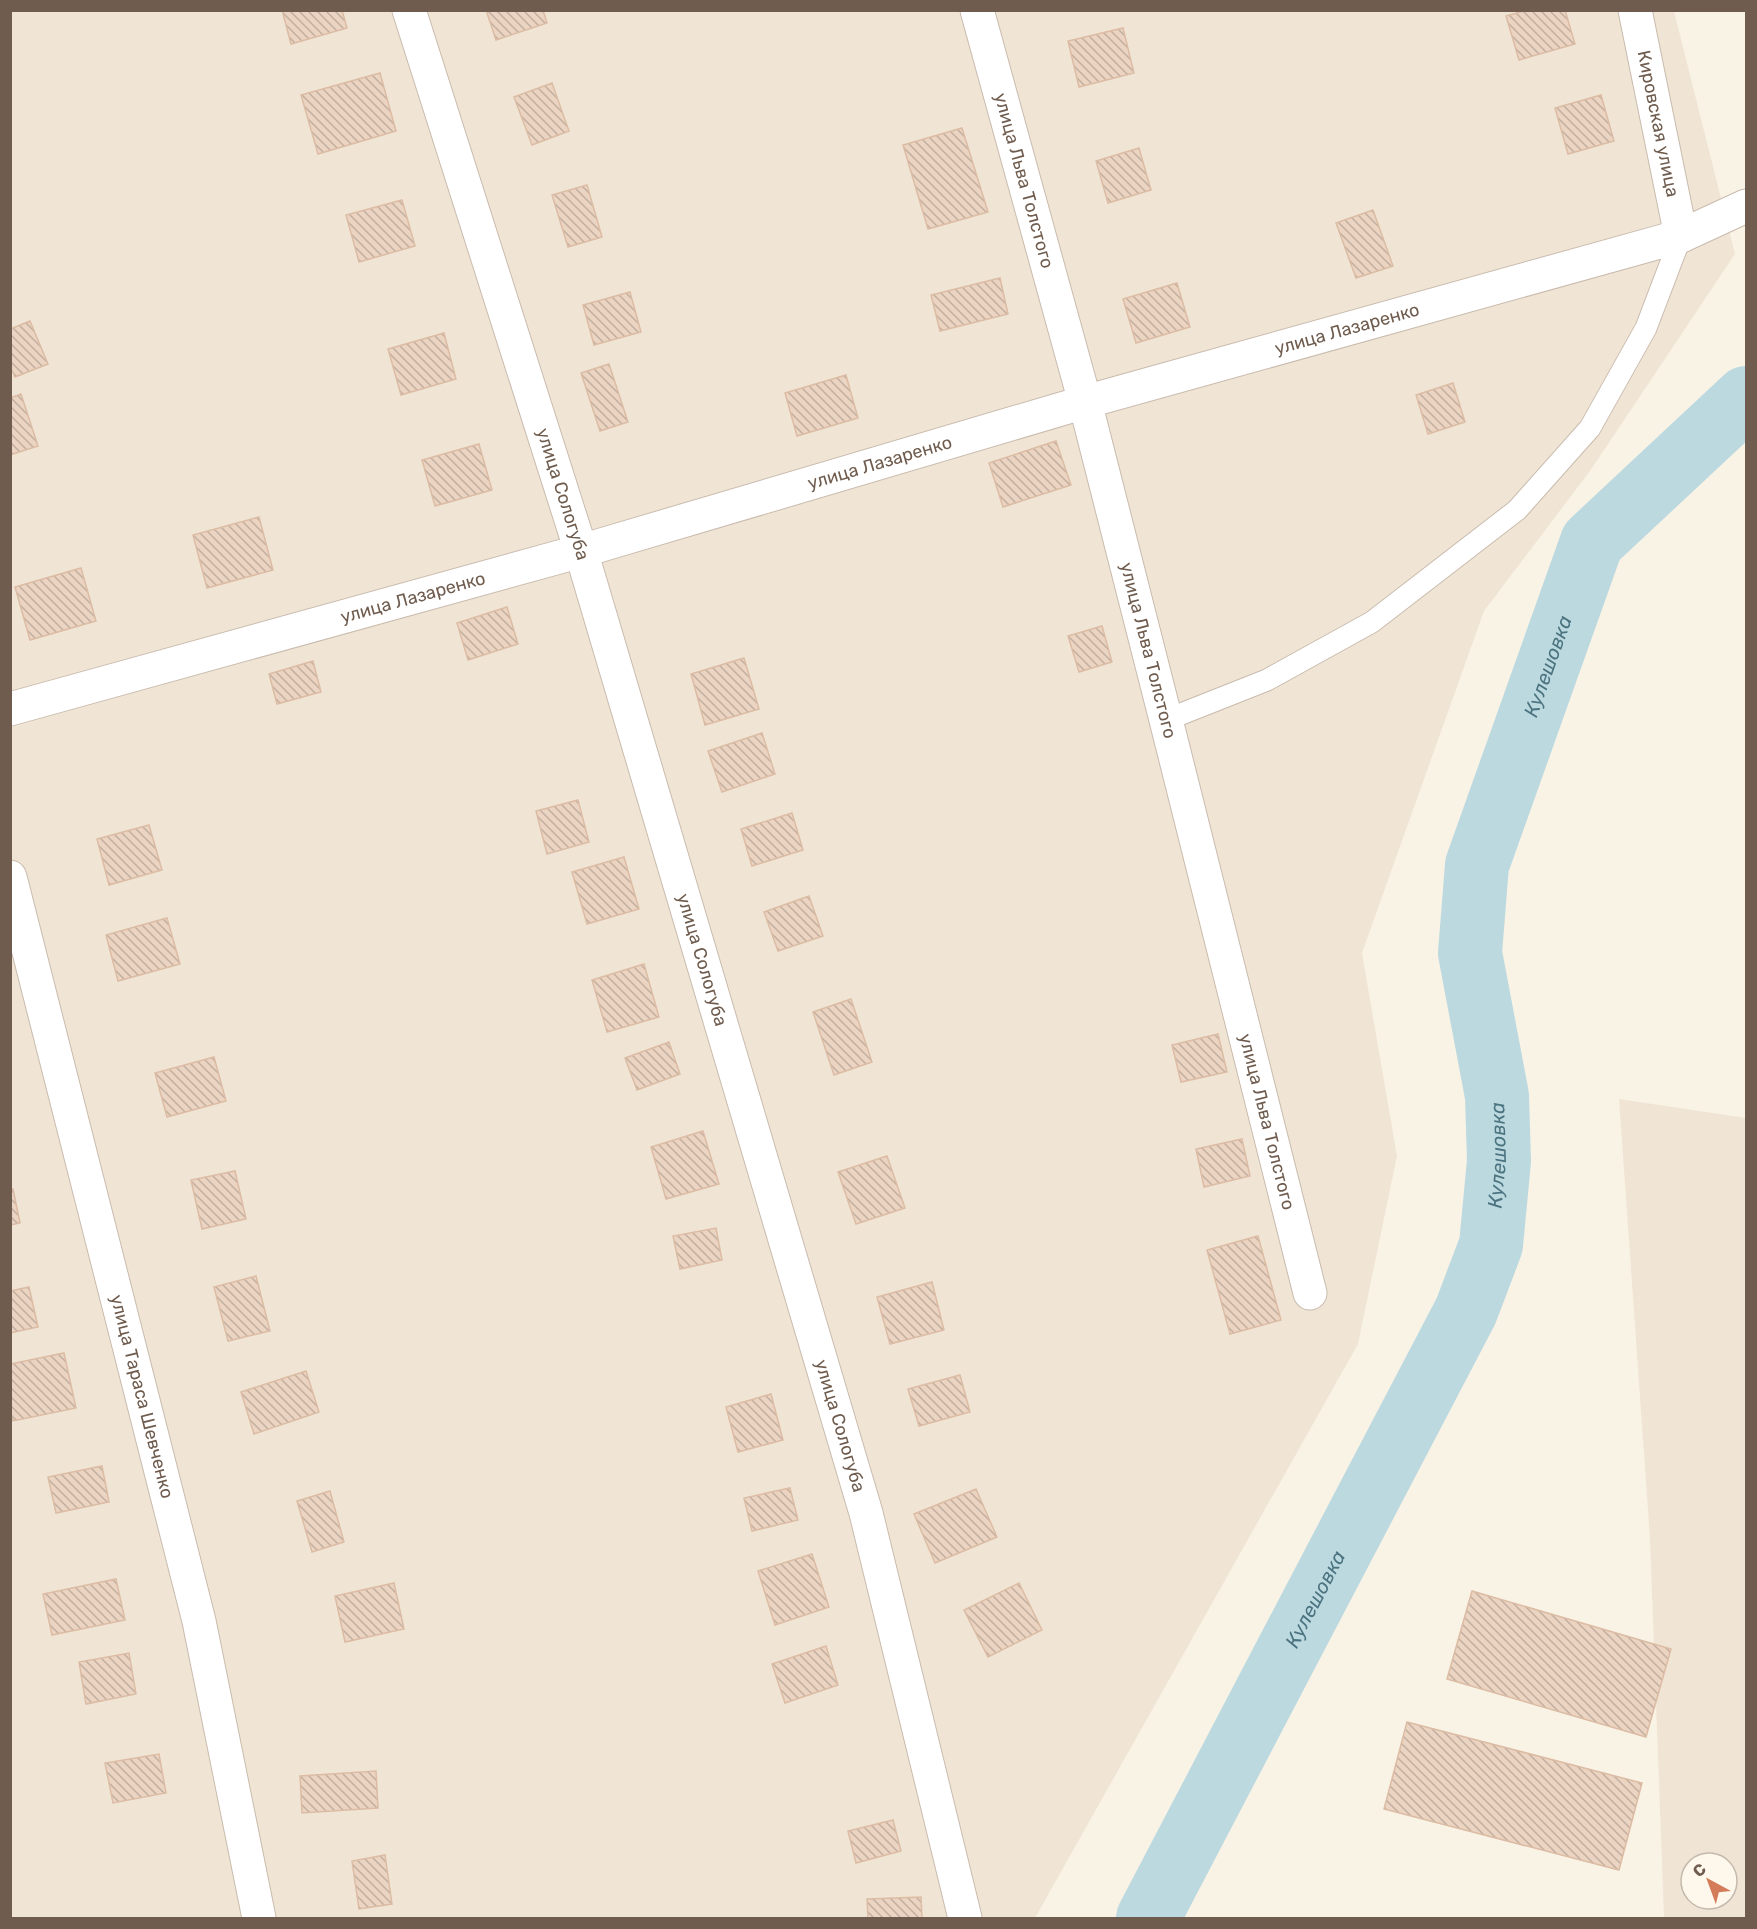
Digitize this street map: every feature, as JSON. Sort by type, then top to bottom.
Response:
[{"type":"street","name":"улица Сологуба","points":[[409,10],[581,551],[866,1513],[965,1918]]},
{"type":"street","name":"улица Льва Толстого","points":[[977,10],[1084,402],[1310,1293]]},
{"type":"street","name":"Кировская улица","points":[[1635,10],[1681,236]]},
{"type":"street","name":"улица Лазаренко","points":[[10,709],[581,551],[1084,402],[1681,236],[1746,206]]},
{"type":"street","name":"улица Тараса Шевченко","points":[[10,877],[199,1621],[259,1918]]},
{"type":"lane","points":[[1166,720],[1267,680],[1372,622],[1517,510],[1590,428],[1646,328],[1681,236]]},
{"type":"shaded area","points":[[11,11],[1674,11],[1735,254],[1590,471],[1484,611],[1362,953],[1397,1156],[1358,1344],[1035,1918],[11,1918]]},
{"type":"shaded area","points":[[1619,1099],[1746,1118],[1746,1918],[1664,1918],[1650,1539]]},
{"type":"building","points":[[282,10],[342,10],[347,28],[291,44]]},
{"type":"building","points":[[486,10],[543,10],[547,23],[496,40]]},
{"type":"building","points":[[1527,10],[1565,10],[1575,44],[1519,60],[1506,16]]},
{"type":"building","points":[[1123,28],[1134,73],[1079,87],[1068,41]]},
{"type":"building","points":[[380,73],[396,131],[318,154],[301,95]]},
{"type":"building","points":[[552,83],[569,131],[532,145],[514,97]]},
{"type":"building","points":[[1601,95],[1614,141],[1568,154],[1555,108]]},
{"type":"building","points":[[962,128],[988,212],[928,229],[903,145]]},
{"type":"building","points":[[1139,148],[1151,190],[1108,203],[1096,161]]},
{"type":"building","points":[[587,185],[602,237],[568,247],[552,195]]},
{"type":"building","points":[[402,200],[415,246],[359,262],[346,215]]},
{"type":"building","points":[[1373,210],[1393,266],[1356,278],[1336,223]]},
{"type":"building","points":[[1000,278],[1008,314],[940,331],[931,295]]},
{"type":"building","points":[[1177,283],[1190,327],[1136,343],[1123,299]]},
{"type":"building","points":[[630,292],[641,332],[594,345],[583,305]]},
{"type":"building","points":[[30,321],[48,364],[15,377],[10,366],[10,329]]},
{"type":"building","points":[[444,333],[456,379],[401,395],[388,349]]},
{"type":"building","points":[[609,364],[628,422],[600,431],[581,373]]},
{"type":"building","points":[[846,375],[858,418],[797,436],[785,393]]},
{"type":"building","points":[[1453,383],[1465,422],[1428,434],[1416,395]]},
{"type":"building","points":[[21,394],[38,446],[10,455],[10,398]]},
{"type":"building","points":[[1056,441],[1071,485],[1003,507],[989,463]]},
{"type":"building","points":[[479,444],[492,490],[435,506],[422,460]]},
{"type":"building","points":[[259,517],[273,570],[207,588],[193,535]]},
{"type":"building","points":[[81,568],[96,621],[30,640],[15,587]]},
{"type":"building","points":[[507,607],[518,644],[468,660],[457,623]]},
{"type":"building","points":[[1102,626],[1112,662],[1079,672],[1068,636]]},
{"type":"building","points":[[744,658],[759,709],[705,725],[691,674]]},
{"type":"building","points":[[313,661],[321,692],[277,704],[269,674]]},
{"type":"building","points":[[762,733],[775,774],[722,792],[708,751]]},
{"type":"building","points":[[578,800],[589,842],[547,854],[536,811]]},
{"type":"building","points":[[792,813],[803,850],[752,866],[741,829]]},
{"type":"building","points":[[149,825],[162,870],[109,885],[97,839]]},
{"type":"building","points":[[624,857],[639,909],[587,924],[572,872]]},
{"type":"building","points":[[809,896],[823,936],[778,951],[764,912]]},
{"type":"building","points":[[167,918],[180,964],[118,981],[106,935]]},
{"type":"building","points":[[644,964],[659,1017],[607,1032],[592,980]]},
{"type":"building","points":[[851,999],[872,1062],[834,1075],[813,1012]]},
{"type":"building","points":[[1218,1034],[1227,1072],[1181,1082],[1172,1045]]},
{"type":"building","points":[[669,1042],[680,1074],[637,1090],[625,1058]]},
{"type":"building","points":[[214,1057],[226,1101],[167,1117],[155,1073]]},
{"type":"building","points":[[703,1131],[719,1184],[666,1199],[651,1147]]},
{"type":"building","points":[[1242,1139],[1250,1176],[1204,1187],[1196,1149]]},
{"type":"building","points":[[887,1156],[905,1208],[856,1224],[838,1172]]},
{"type":"building","points":[[235,1171],[246,1219],[202,1229],[191,1180]]},
{"type":"building","points":[[10,1189],[13,1189],[20,1223],[10,1225]]},
{"type":"building","points":[[716,1228],[722,1260],[680,1269],[673,1236]]},
{"type":"building","points":[[1258,1236],[1281,1320],[1230,1334],[1207,1250]]},
{"type":"building","points":[[256,1276],[270,1331],[228,1341],[214,1287]]},
{"type":"building","points":[[932,1282],[944,1330],[890,1344],[877,1297]]},
{"type":"building","points":[[29,1287],[38,1327],[10,1333],[10,1291]]},
{"type":"building","points":[[64,1353],[76,1408],[13,1421],[10,1411],[10,1364]]},
{"type":"building","points":[[306,1371],[319,1412],[254,1434],[241,1392]]},
{"type":"building","points":[[960,1375],[970,1412],[919,1426],[908,1389]]},
{"type":"building","points":[[771,1394],[783,1440],[738,1452],[726,1407]]},
{"type":"building","points":[[102,1466],[109,1502],[56,1513],[48,1477]]},
{"type":"building","points":[[790,1488],[798,1520],[752,1531],[744,1498]]},
{"type":"building","points":[[976,1489],[997,1537],[935,1563],[914,1514]]},
{"type":"building","points":[[330,1491],[344,1542],[312,1552],[297,1501]]},
{"type":"building","points":[[812,1554],[829,1607],[775,1625],[758,1571]]},
{"type":"building","points":[[116,1579],[125,1620],[52,1635],[43,1594]]},
{"type":"building","points":[[394,1583],[404,1629],[345,1642],[335,1596]]},
{"type":"building","points":[[1019,1583],[1042,1630],[988,1657],[964,1610]]},
{"type":"building","points":[[1472,1591],[1671,1649],[1646,1737],[1447,1679]]},
{"type":"building","points":[[826,1646],[838,1685],[785,1703],[772,1664]]},
{"type":"building","points":[[129,1653],[136,1694],[86,1704],[79,1662]]},
{"type":"building","points":[[1407,1722],[1642,1783],[1619,1870],[1384,1809]]},
{"type":"building","points":[[159,1754],[166,1793],[113,1803],[105,1763]]},
{"type":"building","points":[[376,1771],[378,1808],[302,1813],[300,1776]]},
{"type":"building","points":[[893,1820],[901,1851],[856,1863],[848,1831]]},
{"type":"building","points":[[385,1855],[392,1904],[359,1909],[352,1861]]},
{"type":"building","points":[[921,1897],[922,1918],[868,1918],[867,1899]]},
{"type":"waterway","name":"Кулешовка","points":[[1148,1918],[1466,1311],[1491,1245],[1499,1161],[1497,1096],[1470,953],[1477,865],[1592,542],[1746,398]]}]
